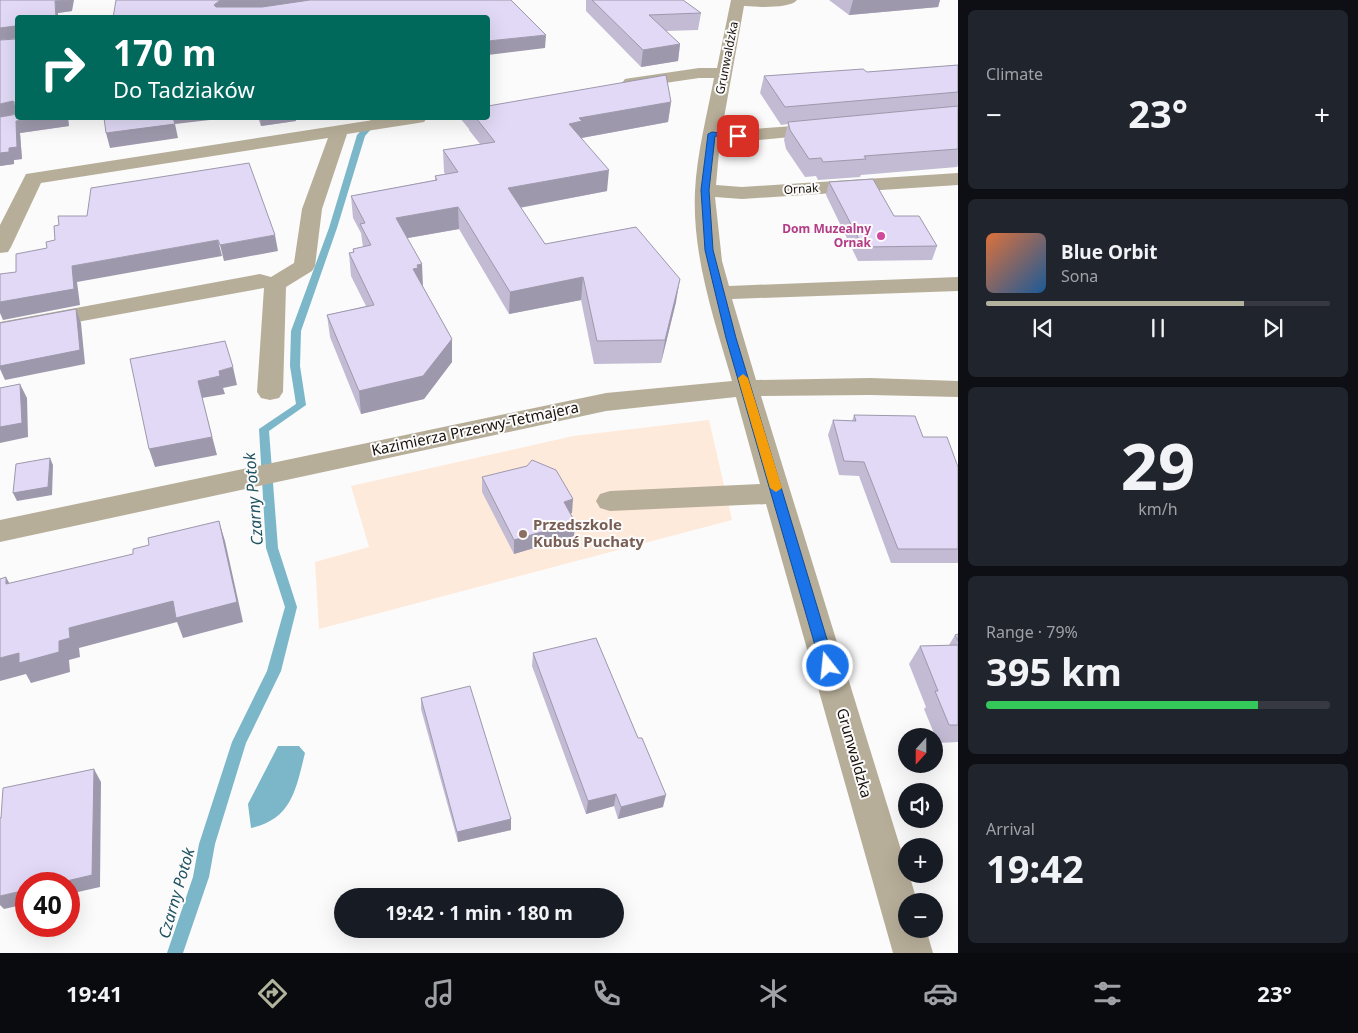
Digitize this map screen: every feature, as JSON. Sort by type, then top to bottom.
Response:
[{"type":"street","points":[[738,1],[760,3],[790,0]]},
{"type":"street","name":"Grunwaldzka","points":[[738,1],[712,134],[705,190],[708,241],[719,293],[746,389],[913,953]]},
{"type":"street","points":[[610,86],[698,73],[724,74]]},
{"type":"street","points":[[0,247],[33,178],[404,120]]},
{"type":"street","points":[[0,329],[260,280],[275,284],[304,266],[312,209],[348,128]]},
{"type":"street","points":[[712,134],[741,136],[835,128]]},
{"type":"street","name":"Ornak","points":[[705,190],[742,192],[958,179]]},
{"type":"street","points":[[270,392],[275,284]]},
{"type":"street","points":[[719,293],[958,284]]},
{"type":"street","name":"Kazimierza Przerwy-Tetmajera","points":[[0,531],[598,403],[677,393],[780,387],[958,389]]},
{"type":"street","points":[[610,501],[777,493]]},
{"type":"shaded area","name":"Przedszkole Kubuś Puchaty","points":[[709,420],[732,520],[319,629],[315,562],[369,547],[351,486],[573,436]]},
{"type":"water","points":[[278,746],[299,746],[305,753],[299,779],[284,810],[265,824],[251,828],[248,804]]},
{"type":"building","points":[[0,0],[69,0],[55,1],[56,15],[15,15],[15,26],[0,28]]},
{"type":"building","points":[[116,0],[220,0],[214,5],[216,7],[262,7],[310,0],[511,0],[546,35],[490,41],[490,15],[114,15]]},
{"type":"building","points":[[592,0],[683,0],[701,13],[649,15],[680,44],[643,50]]},
{"type":"building","points":[[15,39],[15,103],[13,101],[0,104],[0,40]]},
{"type":"building","points":[[958,65],[958,92],[785,107],[764,76],[863,69],[867,72]]},
{"type":"building","points":[[666,75],[671,102],[579,118],[582,121],[569,124],[609,170],[508,188],[545,244],[636,227],[680,279],[665,340],[597,341],[583,277],[510,292],[458,207],[396,218],[422,264],[417,265],[418,268],[413,269],[452,339],[423,376],[359,391],[327,315],[374,305],[349,253],[354,252],[353,249],[371,245],[360,224],[365,223],[351,196],[437,180],[435,176],[458,172],[443,150],[495,142],[478,120],[490,120],[490,106]]},
{"type":"building","points":[[958,106],[958,149],[864,156],[866,159],[823,162],[821,158],[809,159],[790,130],[788,122]]},
{"type":"building","points":[[15,114],[15,120],[24,120],[16,121],[17,147],[9,148],[9,152],[0,153],[0,117]]},
{"type":"building","points":[[104,120],[174,120],[175,124],[106,133]]},
{"type":"building","points":[[249,163],[275,235],[220,245],[218,240],[72,266],[74,289],[0,302],[0,274],[16,272],[16,254],[47,248],[46,242],[55,240],[54,226],[59,225],[58,216],[87,216],[91,188]]},
{"type":"building","points":[[873,179],[894,216],[919,216],[937,246],[863,247],[829,182]]},
{"type":"building","points":[[76,309],[80,350],[0,366],[0,323]]},
{"type":"building","points":[[225,341],[233,367],[219,371],[220,376],[198,381],[212,437],[149,449],[130,359]]},
{"type":"building","points":[[20,384],[22,423],[0,427],[0,388]]},
{"type":"building","points":[[854,415],[915,416],[923,437],[947,437],[958,467],[958,549],[898,549],[864,462],[844,461],[833,420],[856,421]]},
{"type":"building","points":[[50,458],[48,487],[13,493],[16,464]]},
{"type":"building","points":[[532,460],[556,470],[573,499],[564,502],[575,522],[514,540],[482,477],[527,466]]},
{"type":"building","points":[[219,521],[237,602],[176,618],[173,601],[69,628],[70,638],[59,641],[59,652],[19,663],[19,653],[0,658],[0,579],[6,577],[6,584],[133,554],[133,549],[149,545],[148,538]]},
{"type":"building","points":[[596,638],[638,738],[642,738],[666,795],[621,807],[616,794],[588,801],[533,653]]},
{"type":"building","points":[[958,645],[958,725],[949,725],[920,646]]},
{"type":"building","points":[[470,686],[511,819],[457,832],[421,698]]},
{"type":"building","points":[[94,769],[92,875],[80,878],[80,872],[15,872],[15,893],[0,896],[0,818],[3,788]]},
{"type":"waterway","name":"Czarny Potok","points":[[175,953],[201,877],[207,844],[239,742],[274,671],[291,607],[272,548],[264,429],[301,405],[295,366],[296,331],[333,228],[361,135],[375,120]]},
{"type":"slow traffic","points":[[743,378],[776,488]]},
{"type":"place","name":"Dom Muzealny Ornak","points":[[881,236]]},
{"type":"place","name":"Przedszkole Kubuś Puchaty","points":[[523,534]]},
{"type":"route","points":[[738,136],[712,134],[706,168],[705,190],[709,250],[731,338],[828,666]]}]
